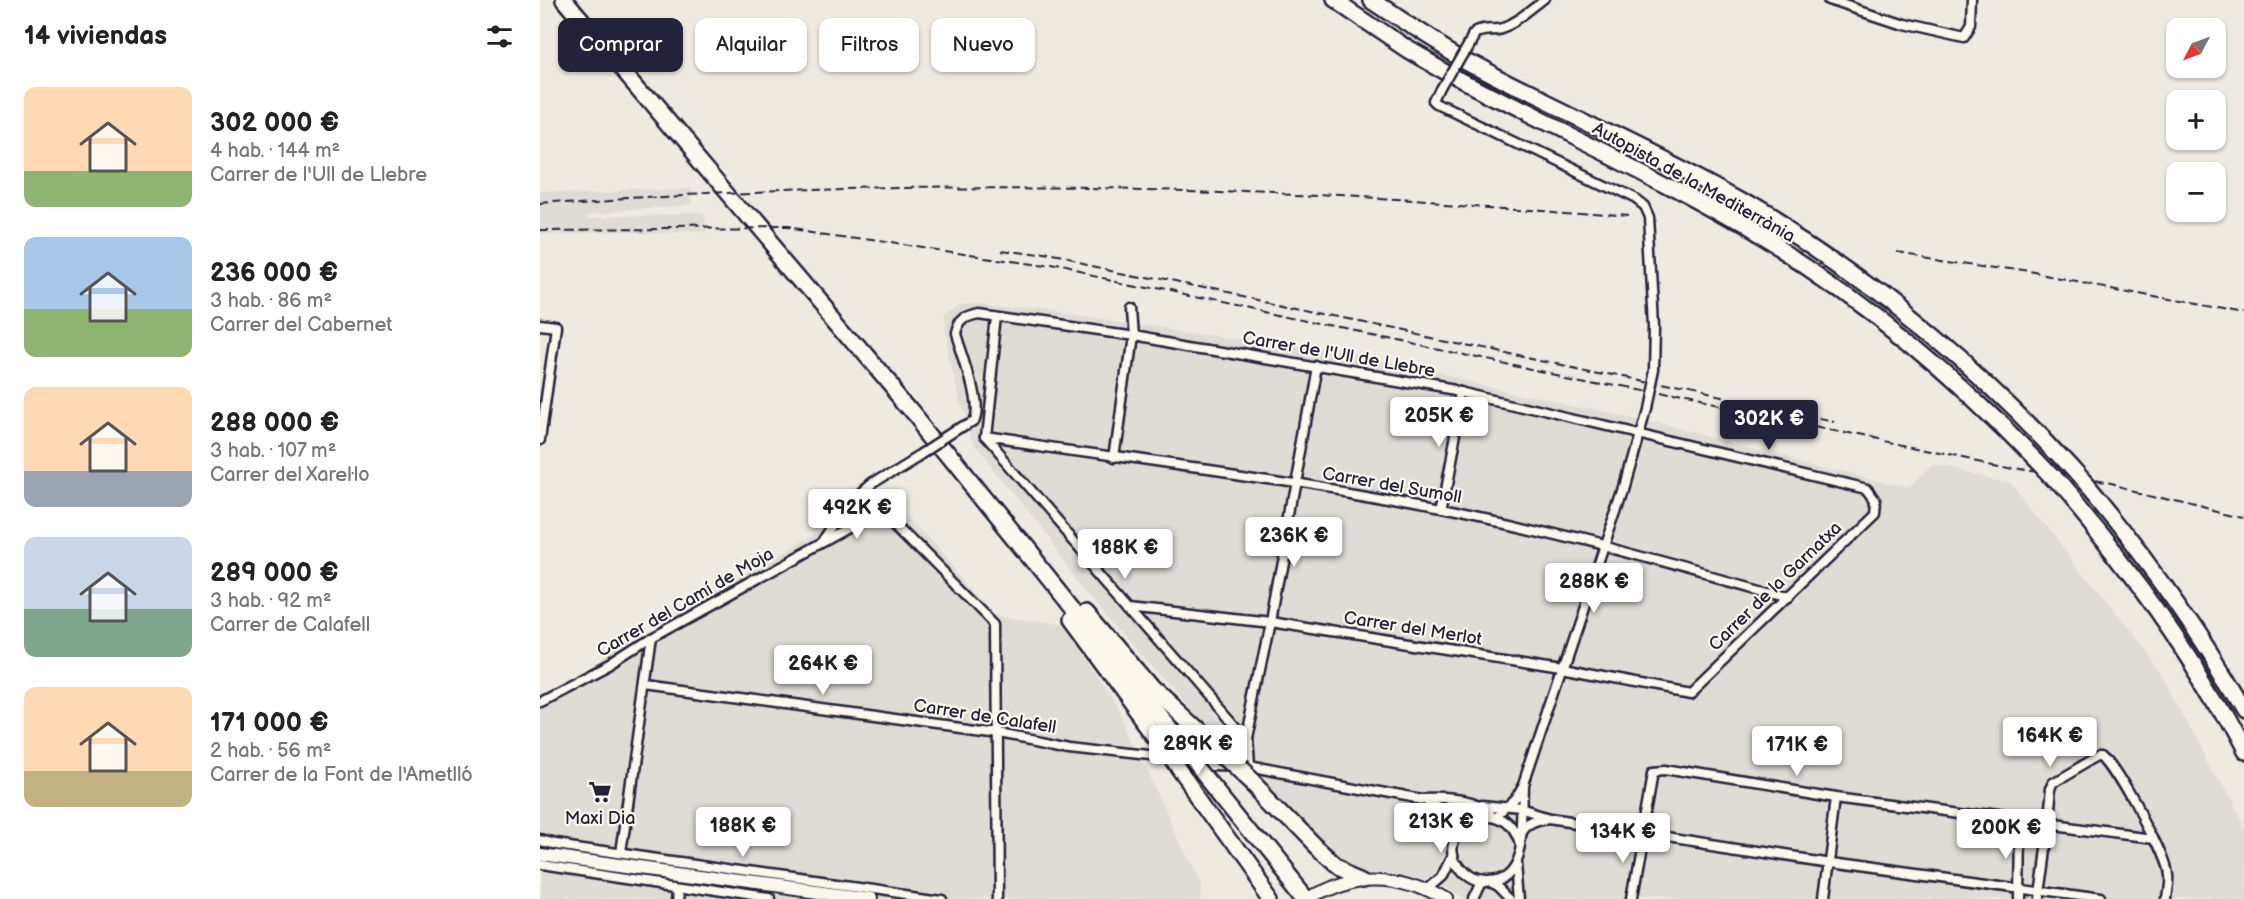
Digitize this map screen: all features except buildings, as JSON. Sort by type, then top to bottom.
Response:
[{"type":"highway","points":[[564,0],[912,410],[1306,899]]},
{"type":"highway","name":"Autopista de la Mediterrània","points":[[1333,0],[1407,50],[1442,70],[1687,195],[1793,258],[1916,348],[1973,398],[2037,462],[2115,553],[2159,613],[2202,679],[2244,753]]},
{"type":"highway","name":"Autopista de la Mediterrània","points":[[1371,0],[1466,60],[1692,174],[1802,238],[1900,308],[1980,376],[2086,479],[2196,630],[2244,710]]},
{"type":"highway","points":[[2086,479],[2127,521],[2187,603],[2244,692]]},
{"type":"highway","points":[[1052,586],[1074,628],[1271,899]]},
{"type":"highway","points":[[1052,586],[1083,607],[1152,689],[1226,757],[1249,774],[1329,859],[1336,865],[1364,877]]},
{"type":"street","points":[[1519,899],[1516,864],[1520,842],[1523,786],[1639,433],[1653,370],[1654,326],[1648,218],[1642,207],[1634,200],[1444,109],[1436,102],[1474,34],[1511,25],[1545,0]]},
{"type":"street","points":[[1830,0],[1902,24],[1964,38],[1971,27],[1972,0]]},
{"type":"street","points":[[1114,458],[1131,335],[1129,307]]},
{"type":"street","name":"Carrer de l'Ull de Llebre","points":[[824,543],[850,502],[871,484],[971,422],[975,404],[955,334],[962,320],[969,315],[979,313],[1131,335],[1464,392],[1868,488],[1876,499]]},
{"type":"street","points":[[997,316],[984,438],[1246,739]]},
{"type":"street","points":[[540,325],[556,327],[540,438]]},
{"type":"street","points":[[540,366],[551,368]]},
{"type":"street","points":[[1249,774],[1246,739],[1296,484],[1316,366]]},
{"type":"street","points":[[1441,509],[1464,392]]},
{"type":"street","name":"Carrer del Sumoll","points":[[984,438],[1296,484],[1441,509],[1602,544],[1788,597]]},
{"type":"street","name":"Carrer de la Garnatxa","points":[[1688,692],[1875,512],[1876,499]]},
{"type":"street","name":"Carrer del Camí de Moja","points":[[540,701],[609,665],[651,638],[878,514],[890,517],[897,523],[995,624],[997,733]]},
{"type":"street","name":"Carrer del Merlot","points":[[1130,606],[1270,622],[1562,668],[1688,692]]},
{"type":"street","points":[[621,853],[651,638]]},
{"type":"street","name":"Carrer de Calafell","points":[[646,685],[997,733],[1069,747],[1151,756],[1217,766],[1249,774],[1423,800],[1436,799],[1521,810],[1550,819],[1829,862],[2019,888],[2038,895],[2101,899]]},
{"type":"street","points":[[997,733],[997,899]]},
{"type":"street","points":[[2038,895],[2048,825],[2050,789],[2053,782],[2094,756],[2103,755],[2113,767],[2153,838],[2167,874],[2165,899]]},
{"type":"street","points":[[1631,899],[1654,770],[1666,769],[1836,797],[2153,838]]},
{"type":"street","points":[[1511,899],[1498,886],[1472,879],[1464,873],[1454,854],[1454,844],[1464,826],[1473,819],[1495,818],[1508,809],[1523,786]]},
{"type":"street","points":[[1823,899],[1836,797]]},
{"type":"street","points":[[1423,800],[1441,809],[1450,819],[1458,834]]},
{"type":"street","points":[[1479,806],[1512,828],[1520,842]]},
{"type":"street","points":[[1520,842],[1527,826],[1550,819]]},
{"type":"street","points":[[2018,899],[2019,822]]},
{"type":"street","points":[[540,840],[942,899]]},
{"type":"street","points":[[540,852],[868,899]]},
{"type":"street","points":[[1428,889],[1443,876],[1454,854]]},
{"type":"street","points":[[1474,899],[1486,882],[1506,877],[1516,864]]},
{"type":"street","points":[[540,865],[769,899]]},
{"type":"street","points":[[1306,899],[1335,884],[1364,877],[1390,878],[1428,889],[1446,899]]},
{"type":"street","points":[[676,899],[677,887]]},
{"type":"shaded area","points":[[690,188],[692,205],[588,212],[588,216],[702,215],[705,235],[624,232],[540,234],[540,193]]},
{"type":"shaded area","points":[[981,303],[1075,314],[1348,355],[1630,416],[1909,488],[1932,464],[2010,481],[2164,676],[2244,829],[2244,899],[1461,899],[1445,886],[1426,878],[1390,869],[1365,868],[1334,854],[1197,718],[1088,591],[973,446],[959,399],[944,333],[944,317],[960,304]]},
{"type":"shaded area","points":[[886,493],[997,615],[1063,625],[1124,720],[1200,885],[1200,899],[540,899],[540,700],[603,659]]},
{"type":"railway","points":[[540,204],[676,195],[812,190],[948,187],[1084,188],[1355,197],[1627,216]]},
{"type":"railway","points":[[540,230],[788,228],[1051,267],[2011,468],[2112,484],[2244,516]]},
{"type":"railway","points":[[1000,250],[1044,256],[1278,304],[1835,422]]},
{"type":"railway","points":[[1897,253],[2029,273],[2244,313]]},
{"type":"place","name":"Maxi Dia","points":[[600,792]]}]
